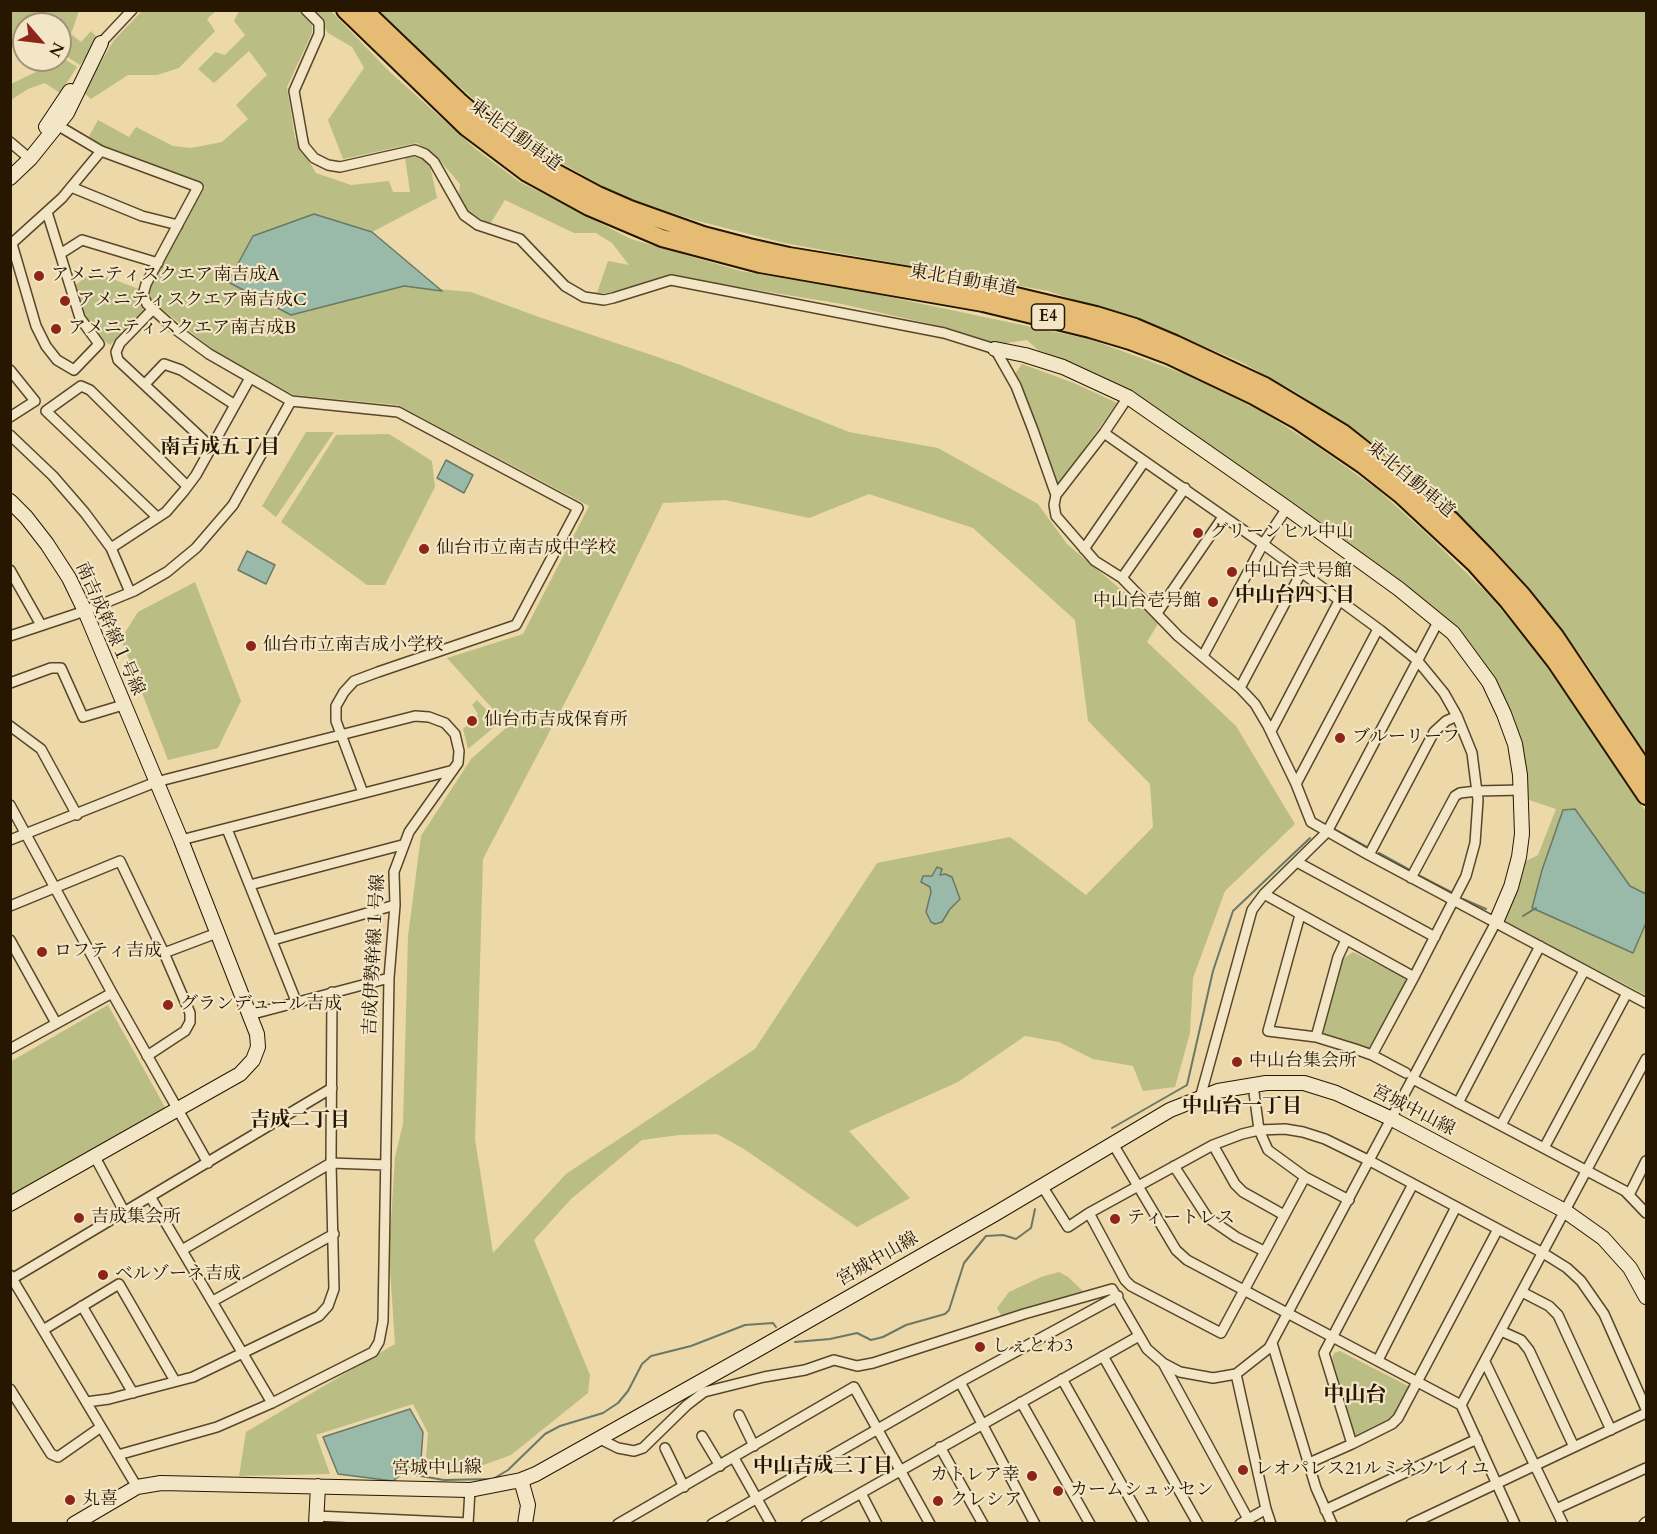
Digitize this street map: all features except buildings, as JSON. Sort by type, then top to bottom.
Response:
[{"type":"highway","name":"東北自動車道","points":[[345,10],[466,127],[527,173],[589,207],[662,238],[760,264],[983,303],[1130,341],[1170,356],[1254,396],[1297,420],[1363,465],[1401,495],[1495,586],[1555,661],[1647,796]]},
{"type":"highway","name":"東北自動車道","points":[[364,10],[497,134],[540,164],[630,209],[695,232],[749,247],[789,256],[978,287],[1096,315],[1135,327],[1265,386],[1343,433],[1451,520],[1522,595],[1555,636],[1647,772]]},
{"type":"street","points":[[10,178],[54,123],[101,43],[132,10]]},
{"type":"street","points":[[306,10],[319,23],[319,34],[294,91],[304,146],[314,158],[328,165],[340,167],[416,150],[425,154],[434,162],[464,215],[478,225],[520,239],[565,286],[584,297],[604,300],[632,294],[671,280],[944,333],[1064,367],[1128,397],[1287,508],[1439,620],[1453,633],[1489,682],[1515,744],[1522,790],[1522,834],[1511,887],[1496,922],[1410,1076],[1392,1119],[1370,1161],[1272,1343],[1260,1356],[1236,1374],[1213,1378],[1180,1372],[1163,1362],[1148,1349],[1112,1289],[1024,1314],[873,1363],[857,1366],[834,1360],[805,1370],[764,1377],[704,1392],[687,1405],[643,1448],[634,1450],[618,1448],[598,1438]]},
{"type":"street","points":[[54,123],[101,151],[198,187],[146,284],[143,295],[153,309],[175,329],[209,354],[291,401],[398,412],[578,507],[516,625],[354,681],[344,692],[336,706],[336,721],[339,735],[363,793]]},
{"type":"street","points":[[10,142],[27,157]]},
{"type":"street","points":[[47,212],[80,318],[99,344],[74,370],[57,360],[46,346],[36,326],[11,245],[71,187],[101,151]]},
{"type":"street","points":[[10,166],[27,157]]},
{"type":"street","points":[[71,187],[142,216],[178,225]]},
{"type":"street","points":[[60,254],[82,240],[158,263]]},
{"type":"street","points":[[153,309],[120,343],[116,352],[118,360],[211,447]]},
{"type":"street","points":[[994,349],[1016,386],[1056,495]]},
{"type":"street","points":[[145,384],[164,364],[181,370],[235,405]]},
{"type":"street","points":[[10,370],[35,401],[10,417]]},
{"type":"street","points":[[111,548],[166,512],[187,486],[250,378]]},
{"type":"street","points":[[158,518],[46,411],[81,386],[90,390],[187,486]]},
{"type":"street","points":[[1128,397],[1104,433],[1056,495],[1054,505],[1056,516],[1095,561],[1122,578],[1178,636],[1240,688],[1255,704],[1271,731],[1311,822],[1411,878],[1647,1003]]},
{"type":"street","points":[[10,636],[130,592],[167,572],[196,548],[233,505],[291,401]]},
{"type":"street","points":[[1104,433],[1263,544],[1417,660],[1444,693],[1457,716],[1472,753],[1477,791],[1476,843],[1466,876],[1371,1055]]},
{"type":"street","points":[[10,435],[53,476],[111,548],[130,592]]},
{"type":"street","points":[[1084,549],[1144,462]]},
{"type":"street","points":[[1122,578],[1185,488]]},
{"type":"street","name":"南吉成幹線１号線","points":[[10,501],[47,544],[69,578],[85,610],[181,840],[257,1034],[258,1047],[253,1060],[240,1074],[10,1204]]},
{"type":"street","points":[[1203,656],[1263,544],[1287,508]]},
{"type":"street","points":[[1157,613],[1223,516]]},
{"type":"street","points":[[10,570],[14,583],[40,626]]},
{"type":"street","points":[[1240,688],[1301,573]]},
{"type":"street","points":[[1271,731],[1339,601]]},
{"type":"street","points":[[1200,1098],[1252,910],[1264,894],[1327,832],[1439,620]]},
{"type":"street","points":[[1296,784],[1378,629]]},
{"type":"street","points":[[10,683],[51,668],[61,668],[83,717],[123,705]]},
{"type":"street","name":"吉成伊勢幹線１号線","points":[[10,840],[156,782],[415,716],[429,717],[445,723],[455,734],[459,751],[458,763],[450,771],[402,845],[394,872],[395,905],[389,978],[382,1321],[379,1342],[373,1352],[272,1403],[218,1427],[118,1455]]},
{"type":"street","points":[[1369,855],[1434,732],[1446,721],[1457,716]]},
{"type":"street","points":[[10,726],[41,749],[77,815]]},
{"type":"street","points":[[181,840],[450,771]]},
{"type":"street","points":[[1411,878],[1455,796],[1460,793],[1477,791],[1522,790]]},
{"type":"street","points":[[10,805],[111,993],[208,1163]]},
{"type":"street","points":[[227,829],[296,1001]]},
{"type":"street","points":[[250,885],[402,845]]},
{"type":"street","points":[[10,906],[120,861],[190,1013],[190,1022],[185,1031],[147,1056]]},
{"type":"street","points":[[1297,862],[1435,937]]},
{"type":"street","points":[[1264,894],[1414,977]]},
{"type":"street","points":[[273,940],[395,905]]},
{"type":"street","points":[[1300,915],[1268,1031],[1316,1037],[1371,1055],[1586,1170],[1629,1195],[1647,1213]]},
{"type":"street","points":[[164,953],[217,933]]},
{"type":"street","points":[[10,940],[56,1023]]},
{"type":"street","points":[[1316,1037],[1338,957],[1346,940]]},
{"type":"street","points":[[1458,1103],[1540,946]]},
{"type":"street","points":[[1501,1125],[1584,971]]},
{"type":"street","points":[[249,1015],[389,978]]},
{"type":"street","points":[[86,1402],[109,1400],[193,1377],[319,1316],[328,1306],[334,1293],[331,1163],[332,992]]},
{"type":"street","points":[[11,1048],[111,993]]},
{"type":"street","points":[[1544,1148],[1628,993]]},
{"type":"street","points":[[1461,1405],[1647,1059]]},
{"type":"street","name":"宮城中山線","points":[[74,1524],[137,1487],[161,1483],[470,1490],[521,1480],[536,1474],[778,1338],[1170,1110],[1218,1091],[1252,1085],[1304,1083],[1336,1093],[1392,1119],[1565,1211],[1603,1238],[1630,1268],[1647,1297]]},
{"type":"street","points":[[1252,1085],[1259,1130],[1268,1150],[1305,1177],[1349,1200]]},
{"type":"street","points":[[137,1487],[11,1278],[151,1198],[332,1088]]},
{"type":"street","points":[[1042,1186],[1068,1227],[1089,1213],[1213,1145],[1259,1130],[1285,1129],[1325,1139],[1370,1161],[1567,1268],[1581,1281],[1604,1314],[1647,1411],[1411,1524]]},
{"type":"street","points":[[1113,1144],[1176,1250],[1186,1260],[1461,1405],[1515,1524]]},
{"type":"street","points":[[1213,1145],[1235,1184],[1243,1192],[1284,1215]]},
{"type":"street","points":[[95,1157],[125,1213]]},
{"type":"street","points":[[182,1250],[331,1163],[386,1165]]},
{"type":"street","points":[[1629,1195],[1646,1164]]},
{"type":"street","points":[[1174,1166],[1207,1217],[1236,1237],[1264,1251]]},
{"type":"street","points":[[1089,1213],[1125,1280],[1131,1286],[1221,1333],[1305,1177]]},
{"type":"street","points":[[1352,1444],[1324,1353],[1413,1184]]},
{"type":"street","points":[[151,1198],[272,1403]]},
{"type":"street","points":[[1378,1360],[1456,1207]]},
{"type":"street","points":[[1309,1462],[1352,1444],[1392,1424],[1398,1418],[1498,1229]]},
{"type":"street","points":[[213,1301],[334,1234]]},
{"type":"street","points":[[43,1330],[119,1284],[175,1381]]},
{"type":"street","points":[[1522,1292],[1550,1306],[1558,1315],[1611,1430]]},
{"type":"street","points":[[712,1524],[960,1382],[1118,1296]]},
{"type":"street","points":[[82,1306],[133,1393]]},
{"type":"street","points":[[1501,1330],[1521,1340],[1529,1350],[1574,1447]]},
{"type":"street","points":[[806,1524],[821,1520],[900,1470],[1139,1336]]},
{"type":"street","points":[[1272,1343],[1309,1462],[1332,1524]]},
{"type":"street","points":[[1103,1356],[1198,1524]]},
{"type":"street","points":[[1163,1362],[1244,1521],[1266,1509]]},
{"type":"street","points":[[1485,1362],[1563,1524]]},
{"type":"street","points":[[1236,1374],[1271,1524]]},
{"type":"street","points":[[1062,1379],[1144,1524]]},
{"type":"street","points":[[960,1382],[1035,1524]]},
{"type":"street","points":[[618,1524],[854,1387],[930,1524]]},
{"type":"street","points":[[10,1389],[51,1454],[58,1457],[101,1427]]},
{"type":"street","points":[[1021,1402],[1090,1524]]},
{"type":"street","points":[[739,1415],[754,1446]]},
{"type":"street","points":[[702,1436],[720,1466]]},
{"type":"street","points":[[1325,1510],[1477,1439]]},
{"type":"street","points":[[940,1447],[983,1524]]},
{"type":"street","points":[[665,1449],[684,1487]]},
{"type":"street","points":[[734,1458],[771,1524]]},
{"type":"street","points":[[1556,1509],[1647,1467]]},
{"type":"street","points":[[521,1480],[528,1505],[525,1524]]},
{"type":"street","points":[[318,1486],[316,1520],[468,1523],[470,1490]]},
{"type":"street","points":[[861,1493],[877,1524]]},
{"type":"green space","points":[[11,11],[79,11],[72,31],[72,12],[12,12],[11,48]]},
{"type":"green space","points":[[142,11],[216,11],[207,19],[215,31],[179,68],[157,75],[128,75],[91,99],[84,93],[95,72],[114,40]]},
{"type":"green space","points":[[239,11],[300,11],[312,24],[312,33],[287,87],[295,138],[316,173],[351,185],[389,181],[393,192],[410,192],[405,158],[413,156],[424,160],[430,166],[437,198],[372,232],[314,214],[253,236],[228,281],[291,315],[404,286],[471,292],[678,364],[849,432],[938,448],[1038,504],[1067,544],[1159,622],[1147,642],[1236,726],[1295,824],[1225,891],[1193,978],[1190,1033],[1175,1087],[1143,1091],[1133,1066],[1093,1059],[1059,1042],[1025,1036],[958,1082],[849,1131],[910,1198],[857,1227],[744,1149],[717,1134],[679,1135],[642,1140],[571,1199],[534,1240],[590,1375],[588,1393],[511,1455],[467,1471],[425,1470],[428,1433],[413,1404],[316,1435],[330,1474],[239,1476],[246,1432],[395,1344],[389,1253],[395,1157],[403,1124],[408,936],[421,836],[471,759],[508,726],[447,658],[523,634],[589,506],[398,405],[294,395],[213,350],[146,296],[205,187],[87,140],[98,120],[129,137],[136,127],[173,146],[191,148],[222,142],[248,119],[236,105],[267,75],[249,51],[214,83],[198,69],[215,52],[225,55],[245,35],[234,21]],"holes":[[[869,494],[973,528],[1075,620],[1088,721],[1150,784],[1153,827],[1086,895],[1010,837],[877,863],[755,1049],[566,1174],[493,1253],[475,1139],[483,859],[585,664],[663,503],[725,500],[809,518]]]},
{"type":"green space","points":[[314,11],[331,11],[390,72],[477,150],[520,182],[631,239],[741,271],[875,294],[1089,339],[1185,374],[1261,411],[1315,445],[1377,489],[1489,595],[1545,662],[1646,812],[1646,894],[1630,886],[1575,809],[1563,810],[1542,870],[1532,908],[1633,953],[1646,925],[1646,995],[1506,923],[1504,915],[1524,862],[1538,855],[1556,809],[1529,800],[1525,762],[1510,708],[1489,671],[1442,616],[1290,502],[1130,390],[1038,350],[1027,340],[993,345],[939,326],[842,304],[672,276],[607,293],[597,293],[608,261],[629,265],[612,243],[596,233],[574,233],[505,200],[490,224],[469,212],[459,196],[460,184],[436,156],[417,143],[343,159],[328,120],[364,68],[352,47],[328,33]]},
{"type":"green space","points":[[377,11],[1646,11],[1646,756],[1584,660],[1548,612],[1498,554],[1429,487],[1373,443],[1296,392],[1241,362],[1175,334],[1048,291],[784,243],[694,220],[621,196],[543,153],[493,116]]},
{"type":"green space","points":[[91,31],[99,39],[80,65],[72,60],[72,35],[81,42]]},
{"type":"green space","points":[[72,64],[77,67],[60,93],[45,83],[28,89],[11,100],[11,84],[36,72],[72,72]]},
{"type":"green space","points":[[92,271],[141,290],[140,299],[143,311],[110,345],[100,338],[88,322],[75,286]]},
{"type":"green space","points":[[1022,364],[1074,383],[1117,403],[1059,484],[1056,482],[1015,374]]},
{"type":"green space","points":[[306,432],[334,432],[276,517],[262,506]]},
{"type":"green space","points":[[389,434],[432,461],[435,487],[385,585],[367,585],[281,522],[336,435]]},
{"type":"green space","points":[[195,582],[241,701],[218,748],[168,760],[121,639],[138,612]]},
{"type":"green space","points":[[477,700],[499,723],[468,749],[463,729],[478,714],[472,705]]},
{"type":"green space","points":[[1353,952],[1404,977],[1407,984],[1370,1051],[1323,1033],[1336,976],[1343,959]]},
{"type":"green space","points":[[108,1005],[166,1109],[11,1199],[10,1062]]},
{"type":"green space","points":[[1059,1272],[1084,1292],[1002,1317],[997,1308],[1009,1292],[1041,1277]]},
{"type":"green space","points":[[1340,1351],[1412,1388],[1398,1415],[1390,1422],[1357,1438],[1354,1436],[1331,1362],[1334,1353]]},
{"type":"shaded area","points":[[314,214],[372,232],[442,291],[404,286],[291,315],[228,282],[253,236]]},
{"type":"shaded area","points":[[446,460],[473,475],[464,493],[437,478]]},
{"type":"shaded area","points":[[247,551],[275,565],[266,584],[238,570]]},
{"type":"shaded area","points":[[1575,809],[1630,886],[1646,894],[1646,923],[1633,953],[1532,908],[1542,870],[1563,810]]},
{"type":"shaded area","points":[[937,867],[942,869],[940,875],[945,874],[952,877],[960,899],[942,922],[935,924],[931,922],[926,912],[930,887],[921,882],[923,876],[932,876]]},
{"type":"shaded area","points":[[410,1409],[423,1432],[421,1459],[393,1481],[338,1474],[323,1437]]},
{"type":"waterway","points":[[1332,828],[1367,847]]},
{"type":"waterway","points":[[1112,1128],[1187,1085],[1213,971],[1233,911],[1310,838]]},
{"type":"waterway","points":[[1379,853],[1408,869]]},
{"type":"waterway","points":[[1420,876],[1451,892]]},
{"type":"waterway","points":[[1463,899],[1486,909]]},
{"type":"waterway","points":[[1523,916],[1536,908]]},
{"type":"waterway","points":[[795,1342],[830,1339],[857,1333],[871,1340],[883,1337],[906,1325],[945,1314],[949,1310],[964,1263],[986,1236],[1003,1235],[1016,1239],[1031,1228],[1035,1209]]},
{"type":"waterway","points":[[408,1469],[415,1475],[444,1480],[493,1479],[508,1470],[545,1434],[560,1426],[603,1413],[618,1403],[628,1391],[642,1364],[651,1356],[691,1346],[745,1325],[773,1323],[776,1327]]},
{"type":"place","name":"アメニティスクエア南吉成A","points":[[39,276]]},
{"type":"place","name":"アメニティスクエア南吉成C","points":[[65,301]]},
{"type":"place","name":"アメニティスクエア南吉成B","points":[[56,329]]},
{"type":"place","name":"グリーンヒル中山","points":[[1198,533]]},
{"type":"place","name":"仙台市立南吉成中学校","points":[[424,549]]},
{"type":"place","name":"中山台弐号館","points":[[1232,572]]},
{"type":"place","name":"中山台壱号館","points":[[1213,602]]},
{"type":"place","name":"仙台市立南吉成小学校","points":[[251,646]]},
{"type":"place","name":"仙台市吉成保育所","points":[[472,721]]},
{"type":"place","name":"ブルーリーフ","points":[[1340,738]]},
{"type":"place","name":"ロフティ吉成","points":[[42,952]]},
{"type":"place","name":"グランデュール吉成","points":[[168,1005]]},
{"type":"place","name":"中山台集会所","points":[[1237,1062]]},
{"type":"place","name":"吉成集会所","points":[[79,1218]]},
{"type":"place","name":"ティートレス","points":[[1115,1219]]},
{"type":"place","name":"ベルゾーネ吉成","points":[[103,1275]]},
{"type":"place","name":"しぇとわ3","points":[[980,1347]]},
{"type":"place","name":"レオパレス21ルミネソレイユ","points":[[1243,1470]]},
{"type":"place","name":"カトレア幸","points":[[1032,1476]]},
{"type":"place","name":"カームシュッセン","points":[[1058,1491]]},
{"type":"place","name":"丸喜","points":[[70,1500]]},
{"type":"place","name":"クレシア","points":[[938,1501]]},
{"type":"district","name":"南吉成五丁目","points":[[220,448]]},
{"type":"district","name":"中山台四丁目","points":[[1295,596]]},
{"type":"district","name":"中山台一丁目","points":[[1242,1107]]},
{"type":"district","name":"吉成二丁目","points":[[300,1121]]},
{"type":"district","name":"中山台","points":[[1355,1396]]},
{"type":"district","name":"中山吉成三丁目","points":[[823,1467]]}]
